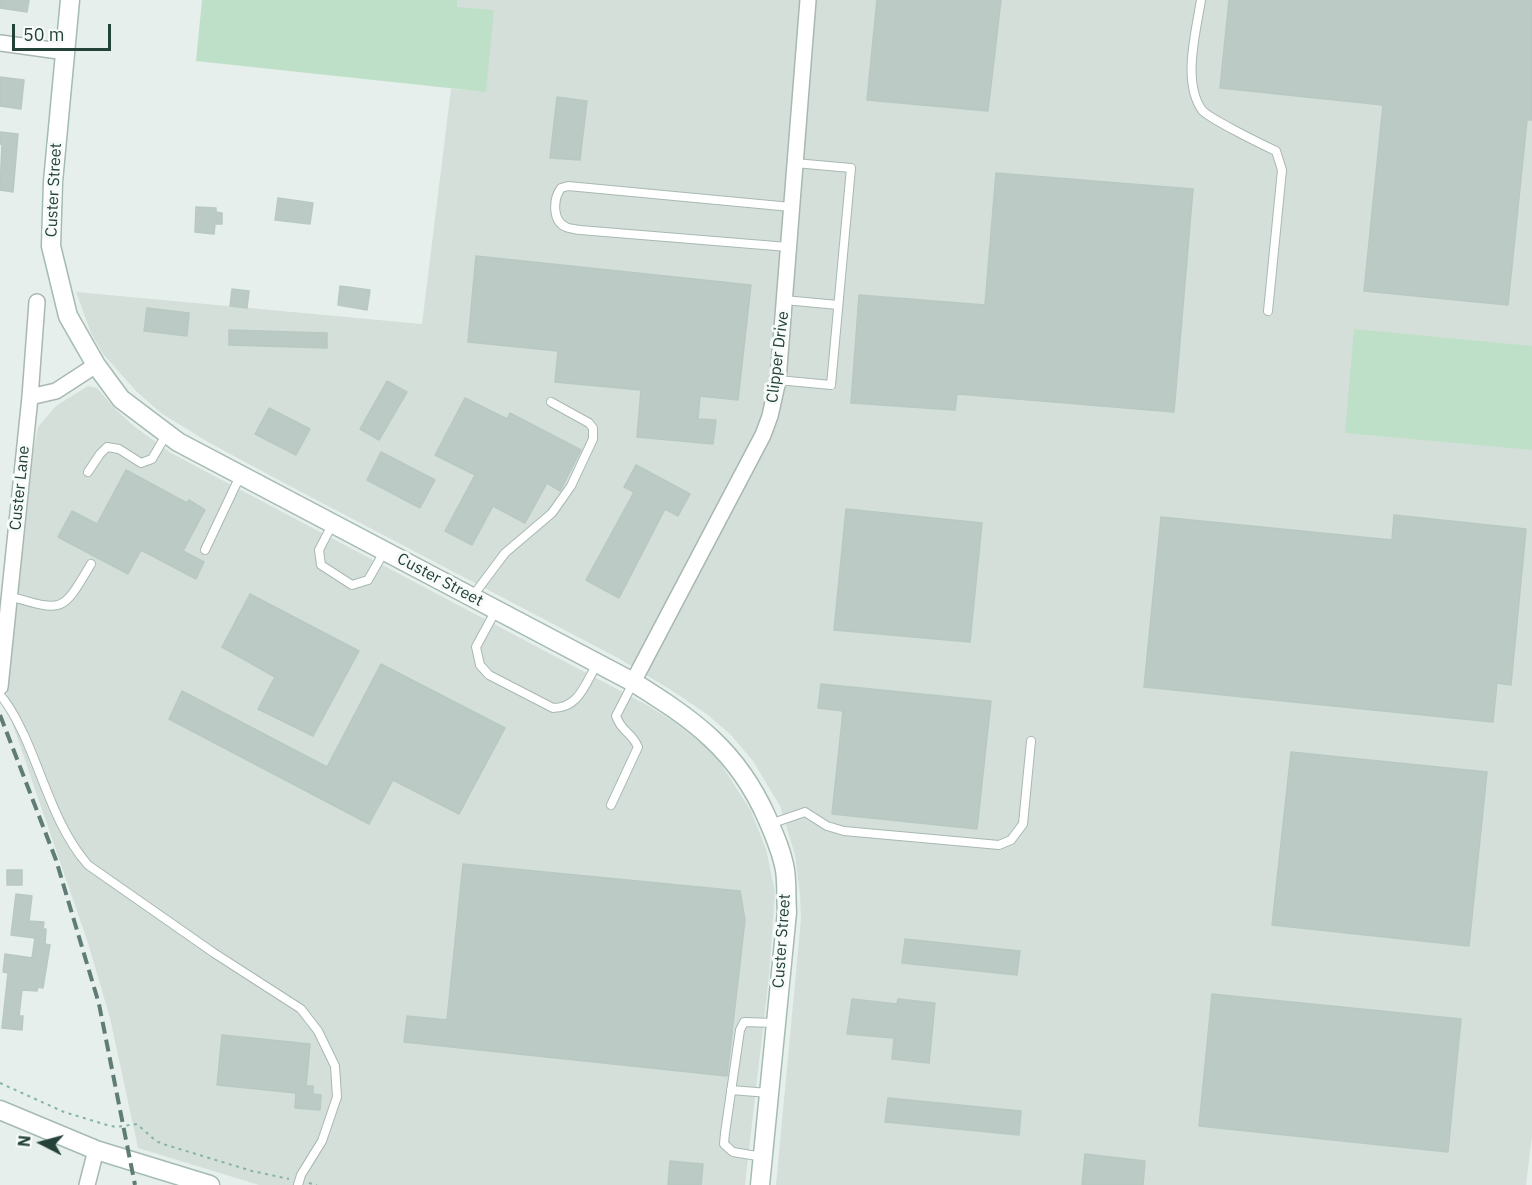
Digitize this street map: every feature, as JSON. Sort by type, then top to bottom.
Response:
[{"type":"street","name":"Custer Street","points":[[70,0],[53,182],[51,246],[68,316],[96,365],[122,399],[178,441],[633,682],[703,729],[736,764],[758,798],[770,824],[785,871],[786,912],[760,1185]]},
{"type":"street","name":"Clipper Drive","points":[[633,682],[763,435],[770,416],[778,380],[808,0]]},
{"type":"street","points":[[0,43],[66,52]]},
{"type":"street","name":"Custer Lane","points":[[0,687],[30,397],[37,302]]},
{"type":"street","points":[[30,397],[56,392],[96,365]]},
{"type":"street","points":[[0,1110],[96,1150],[210,1185]]},
{"type":"street","points":[[87,1185],[96,1150]]},
{"type":"lane","points":[[1201,0],[1191,69],[1194,93],[1203,112],[1276,151],[1282,170],[1268,311]]},
{"type":"lane","points":[[778,380],[831,385],[851,168],[795,163]]},
{"type":"lane","points":[[788,247],[580,230],[564,226],[558,220],[555,201],[561,188],[568,186],[791,207]]},
{"type":"lane","points":[[784,300],[838,305]]},
{"type":"lane","points":[[472,597],[505,553],[552,513],[571,486],[593,439],[593,428],[589,423],[551,402]]},
{"type":"lane","points":[[88,472],[107,447],[119,449],[141,463],[152,459],[167,433]]},
{"type":"lane","points":[[205,550],[241,475]]},
{"type":"lane","points":[[333,523],[319,550],[321,565],[352,585],[368,580],[385,550]]},
{"type":"lane","points":[[9,597],[41,606],[56,607],[70,599],[91,564]]},
{"type":"lane","points":[[496,609],[476,647],[480,665],[489,675],[553,708],[565,708],[574,702],[597,663]]},
{"type":"lane","points":[[610,805],[638,747],[633,736],[621,728],[616,716],[633,682]]},
{"type":"lane","points":[[0,695],[9,706],[31,751],[64,832],[74,850],[88,866],[204,947],[301,1009],[318,1031],[335,1066],[337,1097],[322,1142],[301,1175],[299,1183]]},
{"type":"lane","points":[[770,824],[805,812],[827,826],[844,831],[999,845],[1011,840],[1023,824],[1031,741]]},
{"type":"lane","points":[[763,1157],[733,1152],[724,1144],[740,1030],[744,1022],[776,1023]]},
{"type":"lane","points":[[731,1090],[769,1094]]},
{"type":"path","points":[[0,1083],[75,1115],[116,1127],[137,1124],[156,1141],[163,1144],[252,1171],[299,1183],[317,1185]]},
{"type":"shaded area","points":[[457,0],[1532,0],[1532,1136],[1526,1185],[776,1185],[801,919],[800,895],[795,855],[780,806],[753,761],[731,735],[708,715],[618,658],[284,483],[208,442],[161,413],[137,392],[103,354],[91,333],[76,292],[422,324],[451,89],[486,91],[457,7]]},
{"type":"shaded area","points":[[88,386],[97,388],[135,427],[171,453],[647,705],[705,746],[719,761],[751,811],[766,849],[775,892],[769,976],[745,1185],[259,1185],[138,1148],[110,1018],[88,943],[6,705],[33,454],[38,427],[56,406]]},
{"type":"green space","points":[[202,0],[457,0],[457,7],[494,10],[486,92],[196,61]]},
{"type":"green space","points":[[1354,329],[1532,346],[1532,450],[1345,433]]},
{"type":"building","points":[[0,0],[29,0],[27,12],[0,8]]},
{"type":"building","points":[[877,0],[1001,0],[988,111],[867,100]]},
{"type":"building","points":[[1229,0],[1532,0],[1532,120],[1527,120],[1508,305],[1364,291],[1383,105],[1220,88]]},
{"type":"building","points":[[0,77],[24,80],[21,109],[0,106]]},
{"type":"building","points":[[557,97],[587,101],[580,160],[550,158]]},
{"type":"building","points":[[0,132],[18,134],[13,192],[0,190],[2,144],[0,144]]},
{"type":"building","points":[[996,173],[1193,189],[1174,412],[957,394],[955,410],[851,403],[859,295],[985,305]]},
{"type":"building","points":[[278,198],[313,203],[310,224],[275,220]]},
{"type":"building","points":[[196,207],[216,208],[216,212],[222,213],[222,224],[215,224],[214,234],[195,232]]},
{"type":"building","points":[[476,256],[751,285],[738,400],[700,396],[698,419],[716,420],[713,444],[637,437],[641,390],[555,382],[558,351],[468,342]]},
{"type":"building","points":[[340,286],[370,290],[367,310],[338,305]]},
{"type":"building","points":[[232,289],[249,291],[247,308],[230,306]]},
{"type":"building","points":[[147,308],[189,313],[187,336],[144,331]]},
{"type":"building","points":[[229,330],[327,333],[327,348],[229,345]]},
{"type":"building","points":[[387,381],[407,392],[379,440],[360,429]]},
{"type":"building","points":[[465,398],[507,419],[510,413],[581,450],[560,491],[547,483],[525,523],[493,506],[472,545],[445,531],[475,475],[435,455]]},
{"type":"building","points":[[269,408],[310,429],[296,455],[255,434]]},
{"type":"building","points":[[381,452],[435,480],[420,508],[367,480]]},
{"type":"building","points":[[636,465],[690,494],[678,516],[665,509],[619,598],[586,580],[634,492],[624,487]]},
{"type":"building","points":[[126,470],[187,503],[189,500],[205,510],[183,551],[204,562],[196,579],[141,550],[128,574],[58,537],[72,511],[97,524]]},
{"type":"building","points":[[846,509],[982,523],[970,642],[834,630]]},
{"type":"building","points":[[1394,515],[1526,529],[1511,685],[1497,683],[1493,722],[1144,687],[1161,517],[1392,540]]},
{"type":"building","points":[[250,594],[359,651],[313,736],[258,709],[275,677],[222,647]]},
{"type":"building","points":[[381,664],[505,728],[459,814],[393,780],[369,824],[169,719],[182,691],[327,767]]},
{"type":"building","points":[[821,684],[991,701],[977,829],[832,814],[843,711],[818,708]]},
{"type":"building","points":[[1291,752],[1487,772],[1469,946],[1272,925]]},
{"type":"building","points":[[463,864],[740,891],[745,920],[727,1076],[404,1042],[407,1016],[447,1020]]},
{"type":"building","points":[[7,870],[22,870],[22,885],[7,885]]},
{"type":"building","points":[[16,894],[32,896],[29,921],[44,922],[45,944],[50,945],[43,988],[38,987],[37,991],[22,990],[19,1016],[23,1016],[22,1030],[2,1028],[8,973],[3,972],[5,954],[32,958],[35,938],[11,935]]},
{"type":"building","points":[[905,939],[1020,951],[1017,975],[902,963]]},
{"type":"building","points":[[1212,994],[1461,1019],[1448,1152],[1199,1126]]},
{"type":"building","points":[[852,999],[897,1004],[898,999],[935,1003],[929,1063],[892,1059],[894,1038],[847,1034]]},
{"type":"building","points":[[222,1035],[310,1044],[306,1086],[313,1086],[313,1094],[321,1095],[320,1110],[295,1108],[296,1093],[217,1085]]},
{"type":"building","points":[[888,1098],[1021,1111],[1019,1135],[885,1122]]},
{"type":"building","points":[[1085,1154],[1145,1161],[1143,1185],[1082,1185]]},
{"type":"building","points":[[670,1161],[703,1164],[701,1185],[668,1185]]},
{"type":"railway","points":[[0,715],[56,860],[99,1004],[135,1185]]}]
